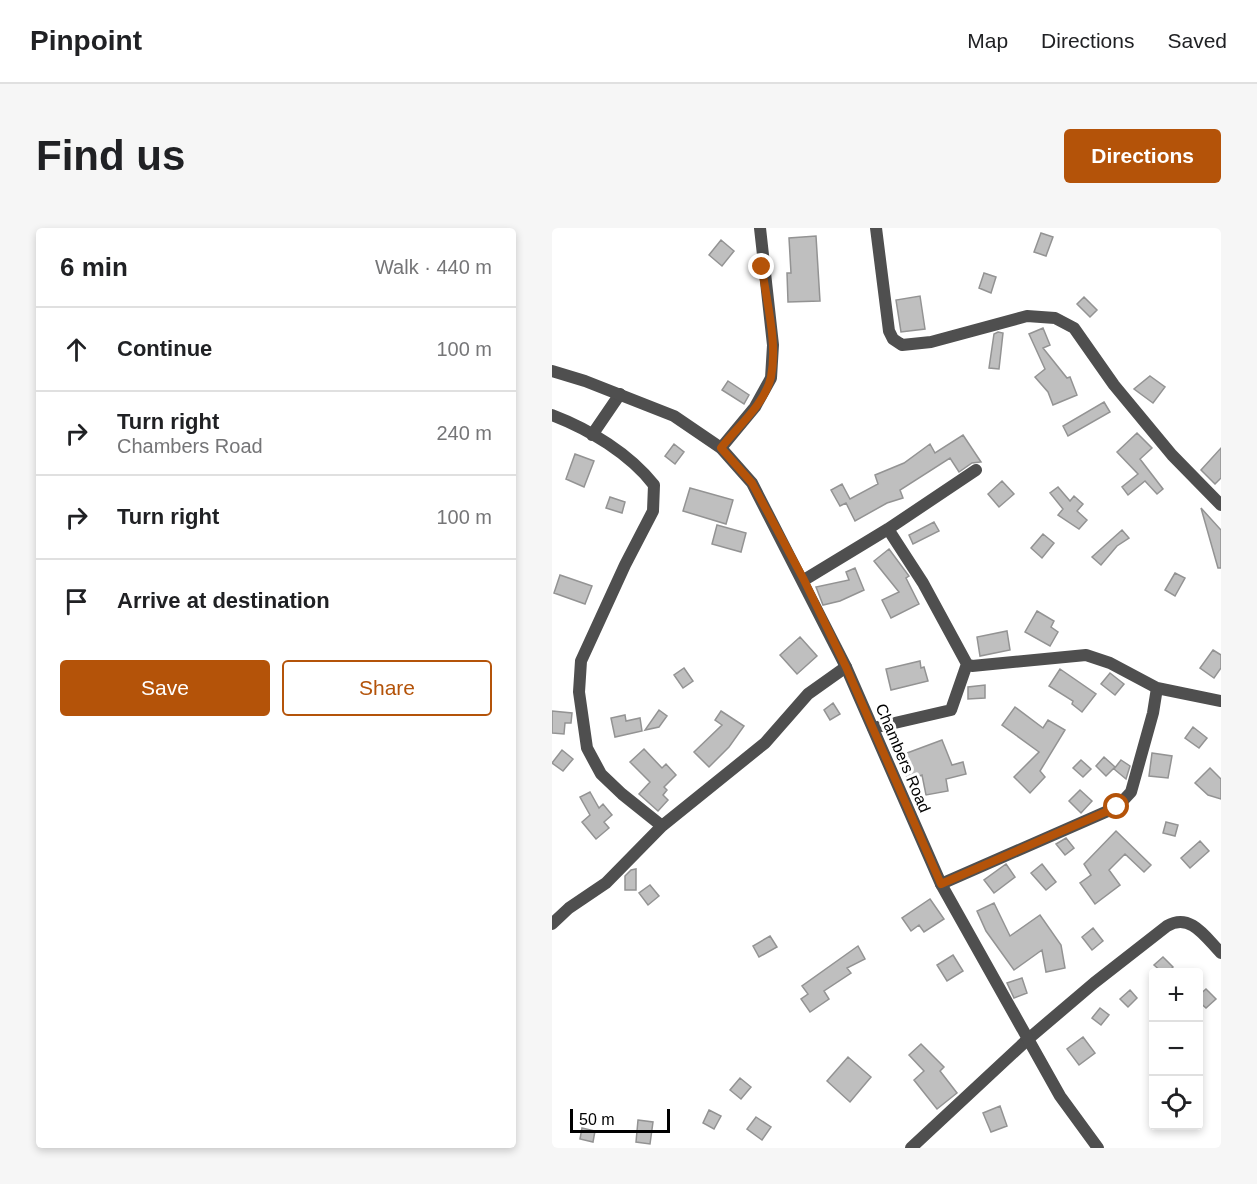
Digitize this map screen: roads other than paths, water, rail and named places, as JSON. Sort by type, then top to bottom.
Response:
[{"type":"street","points":[[721,448],[755,406],[771,378],[773,345],[760,228]]},
{"type":"street","points":[[876,228],[889,331],[893,339],[902,345],[931,342],[1027,316],[1055,318],[1074,328],[1114,385],[1172,455],[1221,505]]},
{"type":"street","name":"Chambers Road","points":[[552,371],[620,394],[674,416],[721,448],[752,483],[804,580],[846,667],[941,884],[1060,1096],[1098,1148]]},
{"type":"street","points":[[592,435],[620,394]]},
{"type":"street","points":[[552,416],[592,435],[640,467],[654,485],[653,511],[625,565],[581,661],[581,718],[587,748],[601,774],[622,794],[662,825]]},
{"type":"street","points":[[804,580],[888,529],[976,470]]},
{"type":"street","points":[[888,529],[923,583],[967,664],[972,666],[1086,655],[1110,663],[1157,688],[1202,699],[1221,701]]},
{"type":"street","points":[[873,728],[951,710],[967,664]]},
{"type":"street","points":[[552,924],[569,908],[606,883],[662,825],[765,743],[808,694],[846,667]]},
{"type":"street","points":[[941,884],[1117,807],[1131,792],[1154,712],[1157,688]]},
{"type":"street","points":[[911,1148],[1027,1040],[1094,983],[1173,923],[1191,924],[1221,953]]}]
